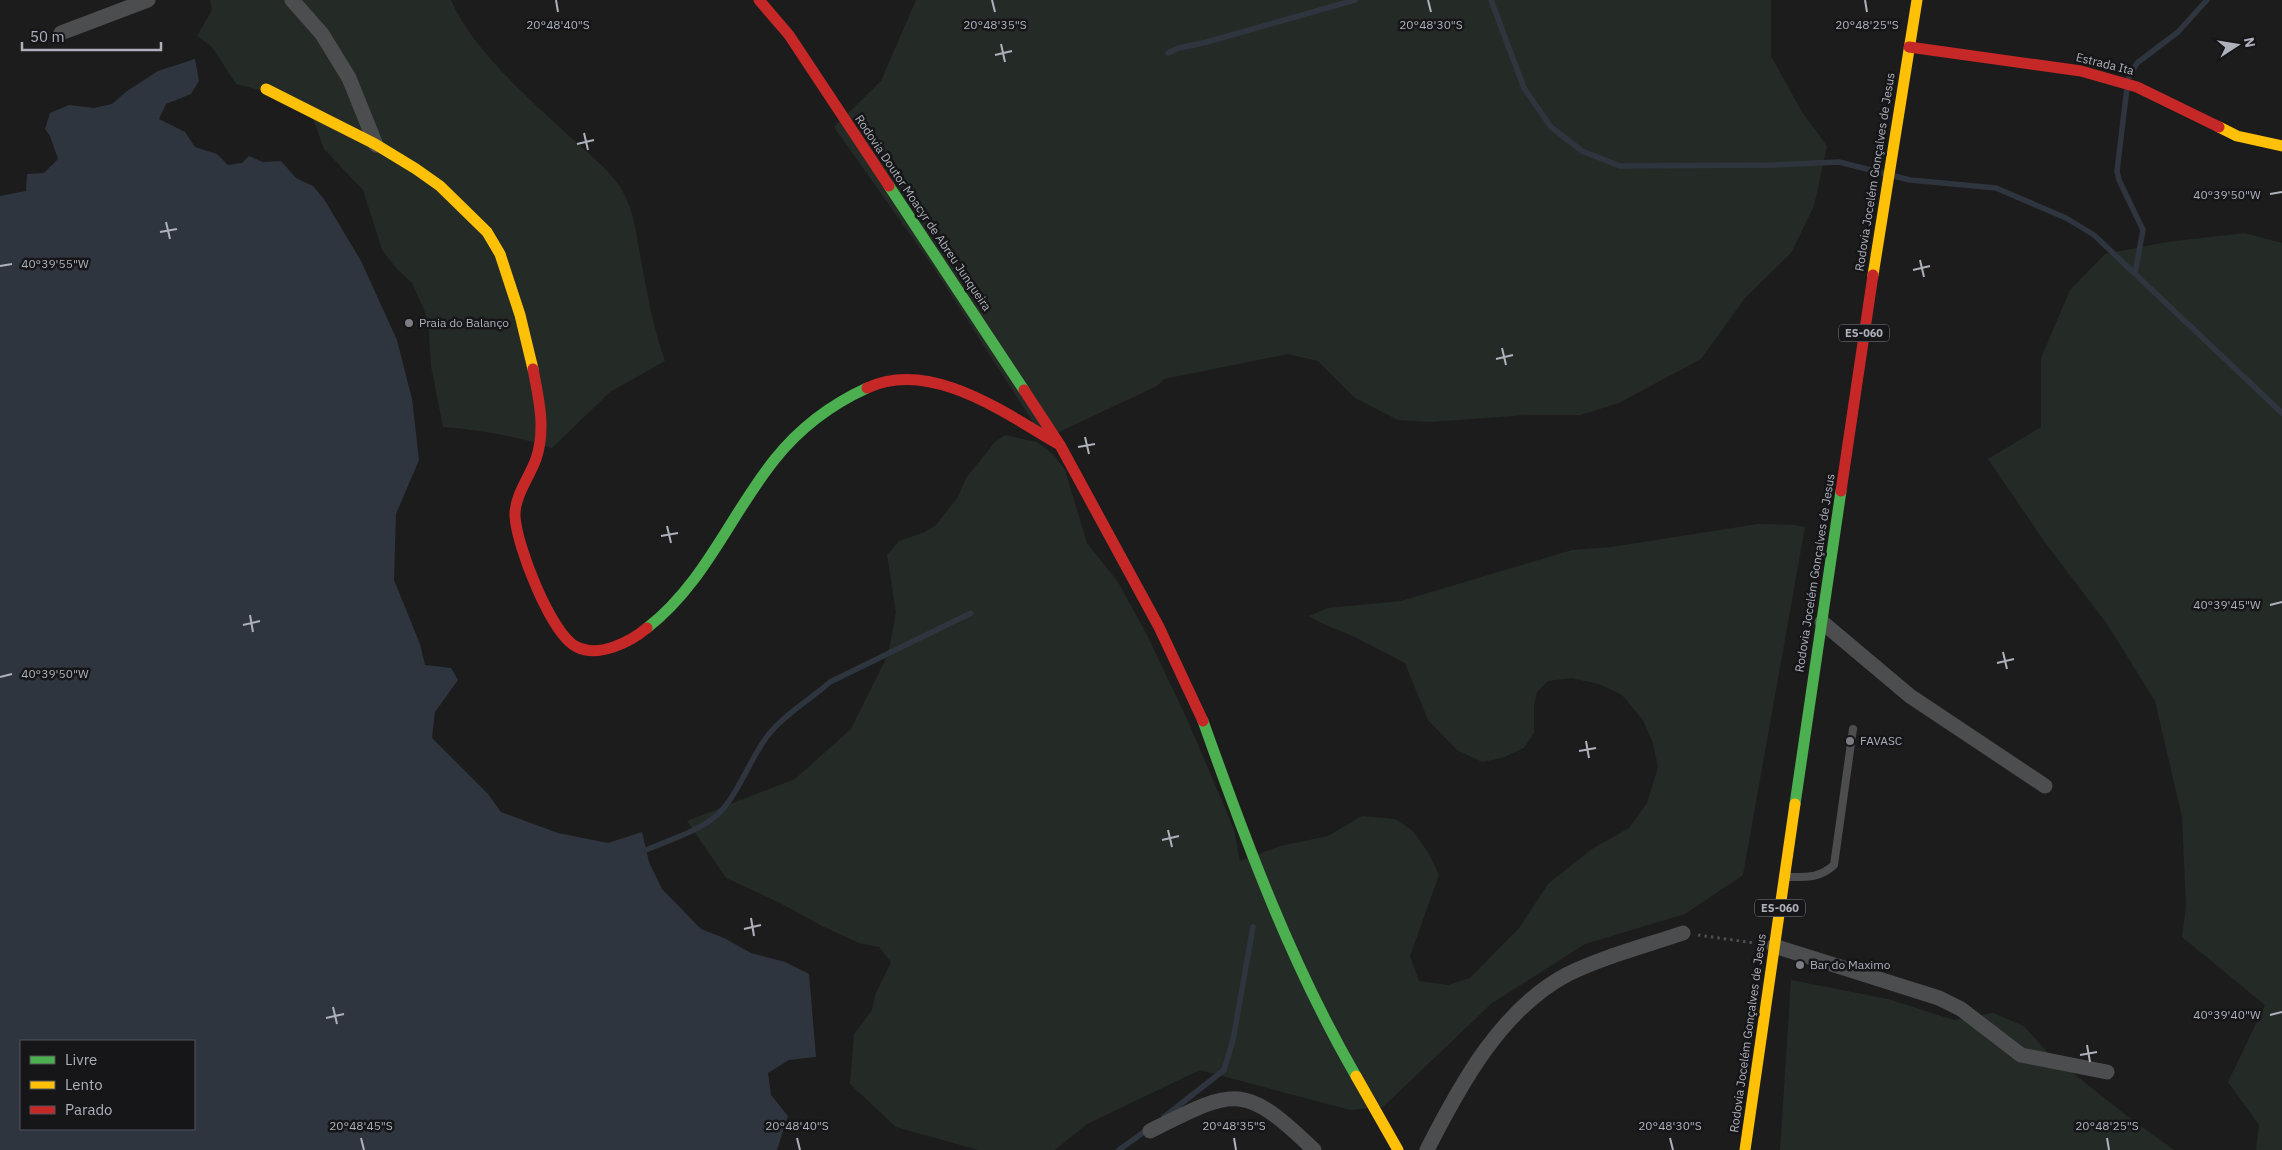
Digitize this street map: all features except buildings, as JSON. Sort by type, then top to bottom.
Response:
[{"type":"street","points":[[61,33],[148,0]]},
{"type":"street","points":[[292,0],[322,34],[349,78],[376,144]]},
{"type":"street","name":"Rodovia Doutor Moacyr de Abreu Junqueira","points":[[759,0],[789,35],[1060,445],[1159,627],[1202,719],[1242,830],[1286,938],[1332,1035],[1398,1150]]},
{"type":"street","name":"Rodovia Jocelém Gonçalves de Jesus","points":[[1745,1150],[1871,284],[1917,0]]},
{"type":"street","name":"Estrada Ita","points":[[1910,47],[2082,71],[2137,86],[2237,136],[2282,146]]},
{"type":"street","points":[[266,89],[310,113],[376,144],[436,184],[494,240],[516,299],[531,355],[542,428],[540,450],[517,506],[515,524],[536,586],[549,617],[562,636],[574,646],[588,651],[603,650],[622,644],[647,630],[670,610],[691,585],[745,499],[778,456],[814,422],[855,393],[885,380],[910,378],[942,383],[1060,445]]},
{"type":"street","points":[[1822,622],[1910,696],[2045,786]]},
{"type":"street","points":[[1427,1150],[1459,1090],[1505,1026],[1533,997],[1567,975],[1602,959],[1683,933]]},
{"type":"street","points":[[1774,946],[1939,998],[1961,1009],[2021,1055],[2107,1072]]},
{"type":"street","points":[[1150,1131],[1200,1106],[1223,1098],[1239,1098],[1262,1106],[1284,1121],[1314,1150]]},
{"type":"lane","points":[[1784,876],[1812,878],[1828,871],[1834,865],[1853,729]]},
{"type":"path","points":[[1683,933],[1774,946]]},
{"type":"shaded area","points":[[210,0],[451,0],[472,36],[502,72],[605,168],[623,192],[633,218],[652,314],[665,361],[610,392],[552,448],[498,434],[443,427],[431,366],[429,333],[425,312],[412,283],[397,269],[382,250],[363,190],[324,149],[313,119],[260,90],[236,84],[212,47],[197,36],[212,10]]},
{"type":"shaded area","points":[[916,0],[1771,0],[1771,56],[1802,112],[1827,146],[1814,206],[1791,253],[1745,298],[1701,359],[1619,403],[1580,415],[1526,415],[1431,422],[1398,420],[1355,398],[1318,361],[1288,354],[1164,379],[1157,386],[1044,439],[931,264],[834,127],[881,81]]},
{"type":"shaded area","points":[[195,59],[199,81],[191,94],[166,104],[159,119],[185,132],[195,147],[217,154],[228,165],[242,163],[249,156],[263,162],[281,161],[296,178],[313,186],[324,199],[361,261],[397,340],[412,399],[419,460],[396,514],[394,580],[420,644],[425,665],[451,668],[458,680],[435,712],[432,738],[488,794],[501,812],[558,833],[608,843],[642,832],[649,862],[662,889],[701,929],[724,938],[751,953],[785,962],[809,974],[816,1057],[789,1060],[768,1073],[771,1095],[788,1116],[777,1150],[0,1150],[0,196],[26,191],[27,174],[44,173],[58,159],[50,136],[45,129],[50,113],[69,105],[94,108],[112,104],[127,91],[158,71]]},
{"type":"shaded area","points":[[2244,233],[2282,243],[2282,1150],[2256,1150],[2259,1125],[2228,1082],[2265,1005],[2182,937],[2186,907],[2182,817],[2155,701],[2107,624],[2044,541],[1988,459],[2041,427],[2041,358],[2070,290],[2105,254],[2167,242]]},
{"type":"shaded area","points":[[1005,435],[1037,442],[1054,455],[1065,470],[1087,543],[1118,582],[1146,633],[1187,719],[1234,829],[1240,861],[1280,846],[1328,836],[1362,816],[1395,819],[1412,830],[1428,852],[1439,875],[1410,956],[1419,981],[1448,985],[1470,978],[1519,928],[1548,884],[1592,849],[1629,828],[1647,803],[1658,767],[1653,743],[1643,720],[1622,695],[1599,684],[1571,678],[1548,681],[1537,692],[1534,705],[1534,733],[1524,748],[1502,758],[1482,762],[1457,750],[1428,720],[1405,663],[1309,616],[1328,608],[1401,601],[1572,550],[1611,547],[1758,524],[1805,527],[1743,875],[1685,914],[1585,944],[1492,1003],[1383,1107],[1350,1110],[1200,1070],[1087,1124],[1055,1150],[978,1150],[896,1127],[850,1084],[854,1034],[872,1010],[875,995],[891,962],[879,947],[859,943],[726,878],[687,821],[795,779],[851,729],[888,655],[896,613],[887,555],[899,541],[925,532],[936,525],[958,497],[966,478],[995,442]]},
{"type":"shaded area","points":[[1791,980],[1888,999],[1954,1020],[1993,1013],[2024,1026],[2049,1054],[2127,1116],[2174,1150],[1780,1150]]},
{"type":"waterway","points":[[1168,53],[1179,48],[1207,42],[1355,0]]},
{"type":"waterway","points":[[1491,0],[1524,88],[1551,127],[1582,151],[1620,166],[1773,165],[1839,162],[1883,173]]},
{"type":"waterway","points":[[2128,79],[2137,63],[2178,32],[2207,0]]},
{"type":"waterway","points":[[2127,88],[2117,171],[2119,180],[2143,230],[2135,273]]},
{"type":"waterway","points":[[1894,176],[1910,180],[1996,188],[2066,218],[2094,235],[2282,413]]},
{"type":"waterway","points":[[646,850],[687,833],[716,816],[730,800],[769,734],[783,720],[830,682],[971,613]]},
{"type":"waterway","points":[[1164,1117],[1224,1070],[1233,1040],[1253,927]]},
{"type":"waterway","points":[[1119,1150],[1148,1129]]},
{"type":"traffic: fast","points":[[889,186],[1024,390]]},
{"type":"traffic: fast","points":[[647,628],[667,610],[701,570],[759,480],[784,448],[817,418],[854,394],[867,388]]},
{"type":"traffic: fast","points":[[1795,804],[1841,491]]},
{"type":"traffic: fast","points":[[1203,721],[1271,902],[1311,990],[1356,1076]]},
{"type":"traffic: slow","points":[[1873,275],[1917,0]]},
{"type":"traffic: slow","points":[[266,89],[375,144],[416,169],[440,186],[487,232],[500,254],[520,315],[533,369]]},
{"type":"traffic: slow","points":[[2219,127],[2237,136],[2282,146]]},
{"type":"traffic: slow","points":[[1745,1150],[1795,804]]},
{"type":"traffic: slow","points":[[1356,1076],[1398,1150]]},
{"type":"traffic: jam","points":[[759,0],[789,35],[889,186]]},
{"type":"traffic: jam","points":[[1909,47],[2081,71],[2137,87],[2219,127]]},
{"type":"traffic: jam","points":[[1841,491],[1873,275]]},
{"type":"traffic: jam","points":[[533,369],[540,414],[541,437],[536,459],[517,501],[515,516],[521,547],[546,608],[567,639],[577,647],[586,650],[595,651],[614,647],[647,628]]},
{"type":"traffic: jam","points":[[867,388],[891,381],[917,380],[942,385],[992,405],[1060,445]]},
{"type":"traffic: jam","points":[[1024,390],[1060,445],[1159,627],[1203,721]]},
{"type":"place","name":"Praia do Balanço","points":[[409,323]]},
{"type":"place","name":"FAVASC","points":[[1850,741]]},
{"type":"place","name":"Bar do Maximo","points":[[1800,965]]}]
